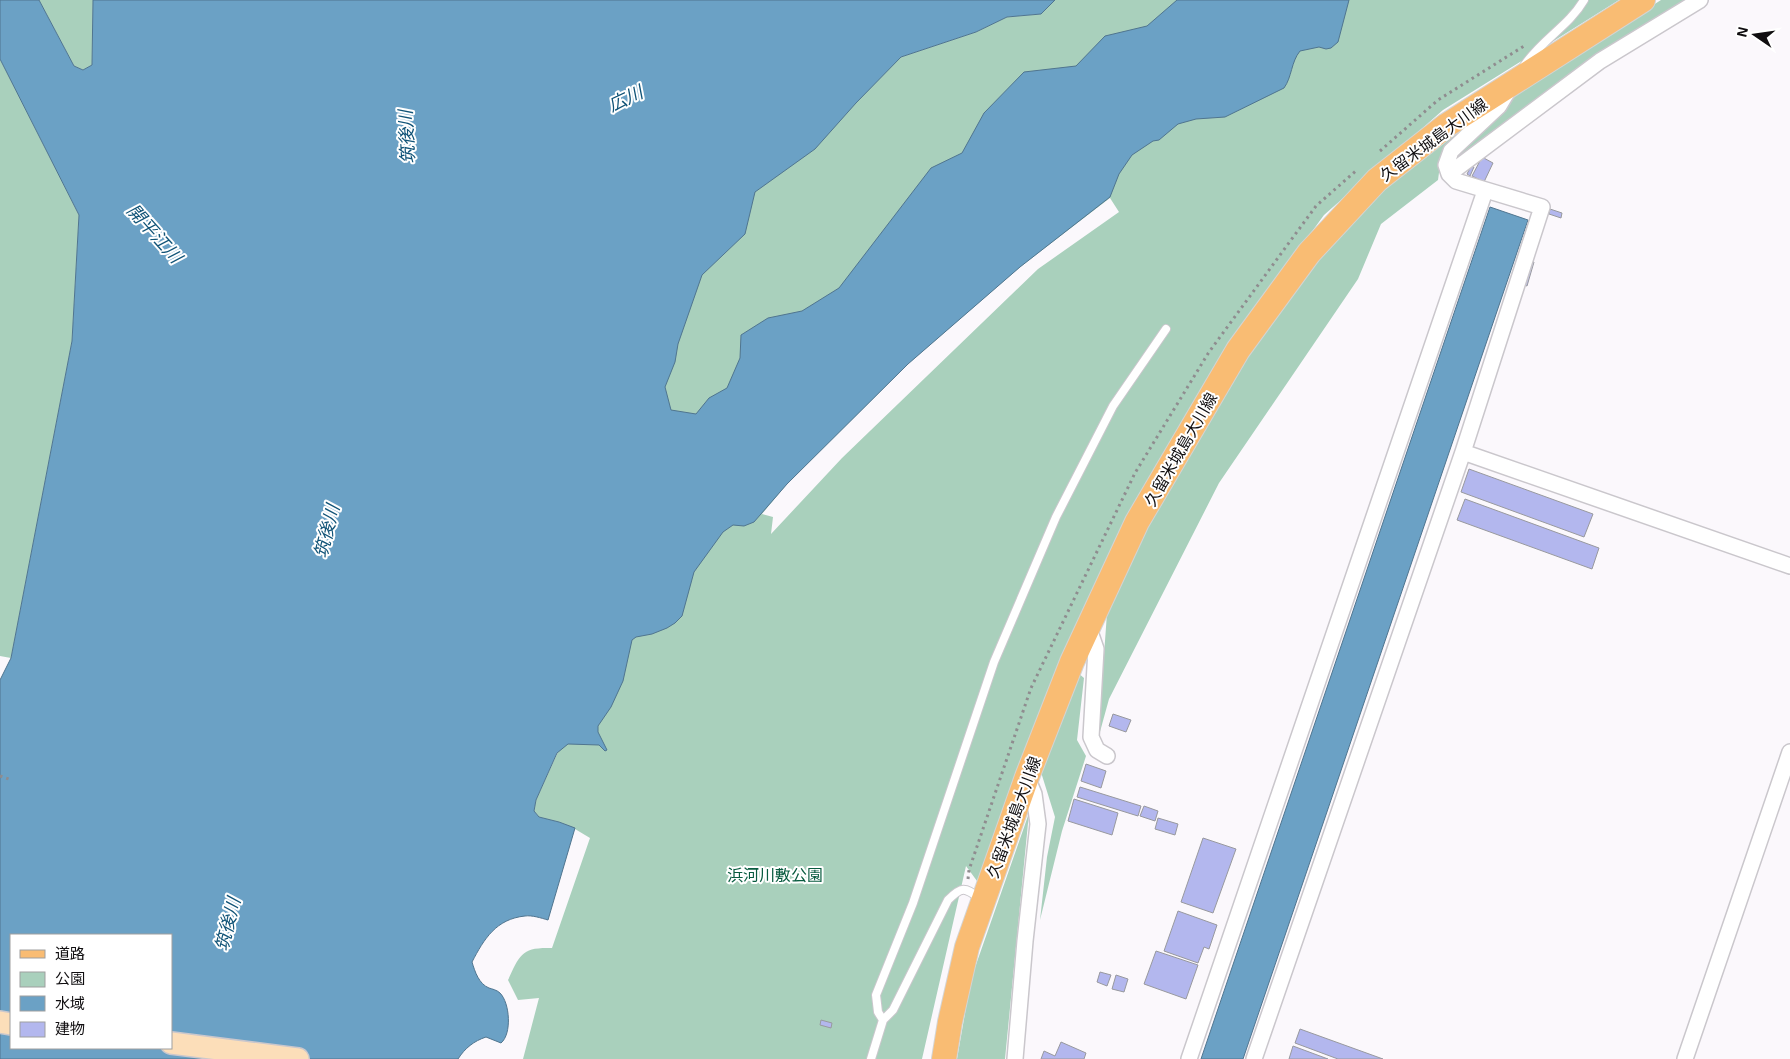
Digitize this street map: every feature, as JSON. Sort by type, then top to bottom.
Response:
[{"type":"main road","name":"久留米城島大川線","points":[[944,1059],[950,1022],[967,946],[1027,777],[1072,662],[1137,522],[1238,350],[1309,252],[1377,180],[1447,125],[1643,0]]},
{"type":"main road","points":[[172,1043],[298,1059]]},
{"type":"street","points":[[1449,174],[1600,61],[1700,0]]},
{"type":"street","points":[[1254,1059],[1463,452],[1542,207],[1456,180],[1449,174],[1446,164],[1451,150],[1499,106],[1513,83]]},
{"type":"street","points":[[1189,1059],[1485,190]]},
{"type":"street","points":[[1463,452],[1790,566]]},
{"type":"street","points":[[1088,626],[1096,649],[1091,737],[1097,750],[1108,756]]},
{"type":"street","points":[[1685,1059],[1790,752]]},
{"type":"street","points":[[1015,1059],[1024,941],[1038,824],[1034,794],[1027,777]]},
{"type":"lane","points":[[1513,83],[1533,52],[1577,12],[1584,0]]},
{"type":"lane","points":[[883,1020],[878,1012],[876,995],[913,902],[994,662],[1056,517],[1113,406],[1166,330]]},
{"type":"lane","points":[[871,1059],[883,1020],[893,1010],[948,900],[958,890],[966,889],[983,900]]},
{"type":"path","points":[[0,776],[12,780]]},
{"type":"green space","points":[[39,0],[93,0],[92,65],[83,70],[74,66]]},
{"type":"green space","name":"浜河川敷公園","points":[[1055,0],[1619,0],[1443,110],[1324,215],[1218,361],[1051,685],[977,881],[966,866],[922,1059],[523,1059],[539,998],[518,1000],[508,980],[523,954],[534,949],[552,948],[590,838],[559,822],[539,817],[534,811],[536,800],[557,754],[768,411],[623,423],[701,204],[901,57],[976,32],[1007,17],[1041,14]],"holes":[[[1110,198],[1119,212],[1038,269],[842,458],[771,534],[773,517],[762,514],[787,484],[908,364],[1020,267]]]},
{"type":"green space","points":[[1661,0],[1693,0],[1455,162],[1459,150],[1516,93]]},
{"type":"green space","points":[[0,59],[79,215],[72,341],[11,658],[0,656]]},
{"type":"green space","points":[[1489,107],[1440,165],[1438,180],[1381,224],[1358,279],[1219,483],[1109,699],[1098,739],[1107,613],[1156,508],[1248,352],[1316,261],[1386,185]]},
{"type":"green space","points":[[1077,672],[1084,678],[1077,740],[1086,756],[1062,831],[1040,920],[1047,857],[1055,817],[1040,769]]},
{"type":"green space","points":[[1029,813],[1005,1059],[957,1059],[971,979]]},
{"type":"water","points":[[0,0],[39,0],[74,66],[83,70],[92,65],[93,0],[1055,0],[1041,14],[1007,17],[976,32],[901,57],[815,149],[755,192],[745,234],[702,275],[678,344],[675,362],[665,387],[671,410],[696,414],[709,398],[727,388],[740,358],[741,335],[768,318],[802,311],[839,288],[931,168],[962,153],[984,113],[1024,72],[1076,66],[1105,36],[1147,26],[1177,0],[1349,0],[1338,42],[1331,48],[1319,47],[1300,51],[1284,88],[1225,117],[1196,119],[1178,124],[1159,140],[1153,141],[1132,155],[1119,174],[1110,197],[1020,267],[908,364],[787,484],[754,522],[744,526],[733,525],[723,532],[694,572],[682,616],[675,623],[652,634],[636,637],[632,640],[623,681],[611,707],[598,726],[598,732],[607,750],[605,751],[599,745],[568,744],[557,753],[536,800],[534,811],[539,817],[575,828],[548,920],[528,916],[506,921],[486,938],[472,962],[480,981],[489,988],[499,992],[506,1004],[508,1026],[505,1039],[501,1043],[486,1037],[467,1048],[458,1059],[0,1059],[0,680],[11,658],[72,341],[79,215],[0,59]]},
{"type":"water","points":[[1490,207],[1528,220],[1243,1059],[1201,1059]]},
{"type":"building","points":[[1482,157],[1493,163],[1484,182],[1472,176]]},
{"type":"building","points":[[1471,166],[1474,167],[1470,176],[1467,174]]},
{"type":"building","points":[[1550,209],[1562,213],[1561,218],[1549,214]]},
{"type":"building","points":[[1529,261],[1534,262],[1527,286],[1521,284]]},
{"type":"building","points":[[1469,469],[1593,514],[1584,537],[1461,492]]},
{"type":"building","points":[[1465,499],[1599,548],[1592,569],[1457,520]]},
{"type":"building","points":[[1113,714],[1131,720],[1126,732],[1109,726]]},
{"type":"building","points":[[1086,764],[1106,771],[1101,788],[1081,781]]},
{"type":"building","points":[[1080,787],[1141,806],[1138,816],[1077,797]]},
{"type":"building","points":[[1074,799],[1118,813],[1112,835],[1068,821]]},
{"type":"building","points":[[1144,806],[1158,811],[1155,821],[1140,816]]},
{"type":"building","points":[[1158,818],[1178,824],[1175,835],[1155,829]]},
{"type":"building","points":[[1203,838],[1236,849],[1213,913],[1181,902]]},
{"type":"building","points":[[1178,911],[1217,925],[1209,949],[1204,947],[1198,963],[1164,951]]},
{"type":"building","points":[[1156,951],[1198,965],[1186,999],[1144,984]]},
{"type":"building","points":[[1100,972],[1111,975],[1107,986],[1097,982]]},
{"type":"building","points":[[1116,975],[1128,979],[1124,992],[1112,989]]},
{"type":"building","points":[[821,1020],[832,1023],[831,1028],[820,1025]]},
{"type":"building","points":[[1300,1029],[1383,1059],[1338,1059],[1295,1043]]},
{"type":"building","points":[[1061,1042],[1086,1053],[1084,1059],[1041,1059],[1044,1051],[1055,1056]]},
{"type":"building","points":[[1293,1046],[1328,1059],[1289,1059]]},
{"type":"water label","name":"広川","points":[[625,98]]},
{"type":"water label","name":"筑後川","points":[[406,137]]},
{"type":"water label","name":"開平江川","points":[[155,233]]},
{"type":"water label","name":"筑後川","points":[[326,531]]},
{"type":"water label","name":"筑後川","points":[[227,924]]}]
